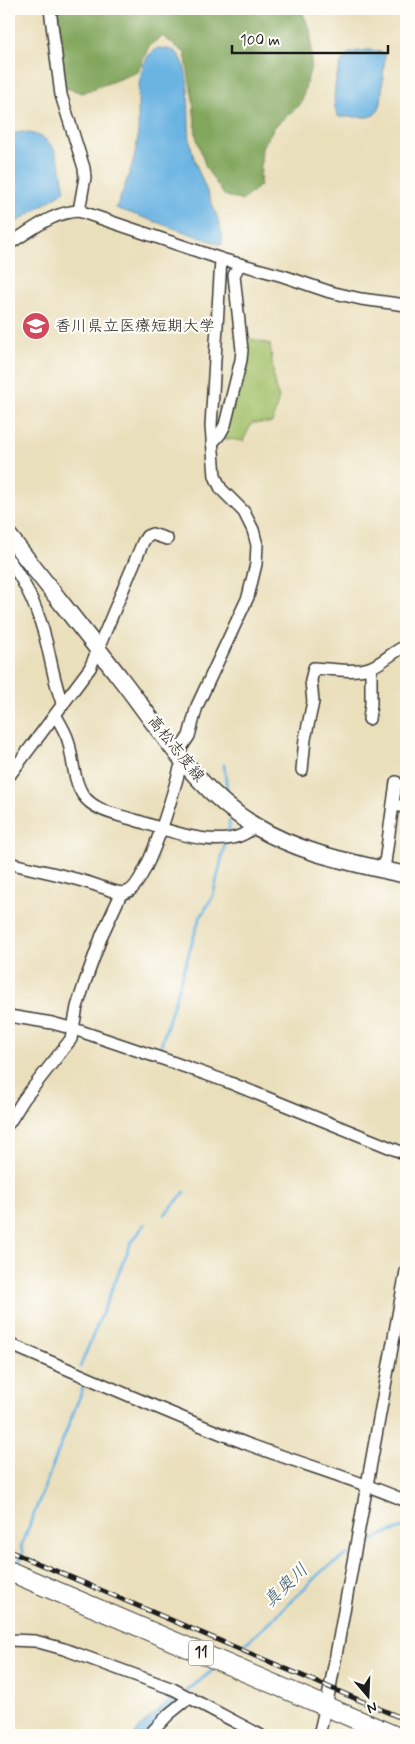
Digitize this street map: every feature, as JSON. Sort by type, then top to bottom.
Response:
[{"type":"highway","name":"11","points":[[9,1571],[393,1735]]},
{"type":"main road","name":"高松志度線","points":[[9,536],[179,758],[220,800],[255,826],[305,850],[406,874]]},
{"type":"street","points":[[50,9],[61,95],[84,168],[85,178],[79,210]]},
{"type":"street","points":[[9,244],[55,215],[79,210],[221,258],[330,292],[361,299],[406,305]]},
{"type":"street","points":[[9,863],[89,882],[121,894],[129,892],[135,887],[162,829],[180,768],[181,748],[189,736],[197,706],[248,596],[256,564],[257,545],[253,530],[244,512],[221,489],[215,476],[212,442],[211,426],[221,258]]},
{"type":"street","points":[[212,442],[220,434],[225,424],[241,360],[242,350],[234,275],[240,264]]},
{"type":"street","points":[[9,776],[56,716],[90,668],[147,536],[152,534],[167,539]]},
{"type":"street","points":[[9,560],[26,587],[35,608],[47,642],[63,705]]},
{"type":"street","points":[[302,770],[305,739],[313,702],[311,680],[314,668],[357,670],[371,668],[396,650],[406,646]]},
{"type":"street","points":[[369,719],[371,668]]},
{"type":"street","points":[[56,716],[67,738],[78,782],[84,796],[102,810],[181,835],[208,839],[230,839],[248,834],[255,826]]},
{"type":"street","points":[[384,870],[396,782]]},
{"type":"street","points":[[393,805],[406,807]]},
{"type":"street","points":[[9,1123],[24,1099],[71,1039],[77,1008],[85,982],[102,935],[121,894]]},
{"type":"street","points":[[9,1016],[52,1023],[74,1029],[228,1082],[406,1154]]},
{"type":"street","points":[[319,1735],[324,1706],[329,1694],[406,1271]]},
{"type":"street","points":[[9,1344],[260,1449],[367,1485],[406,1502]]},
{"type":"street","points":[[9,1640],[36,1641],[64,1649],[173,1689],[260,1735]]},
{"type":"street","points":[[149,1735],[169,1714],[190,1697]]},
{"type":"green space","points":[[49,9],[301,9],[311,32],[311,66],[301,104],[276,125],[262,147],[260,185],[242,201],[224,195],[206,168],[196,136],[193,100],[185,53],[162,36],[149,46],[138,72],[82,93],[60,86]]},
{"type":"green space","points":[[245,337],[270,344],[275,387],[279,398],[272,423],[252,423],[243,441],[221,438],[219,406],[226,404]]},
{"type":"water","points":[[158,48],[175,52],[183,63],[188,86],[191,146],[198,170],[219,223],[222,245],[116,208],[136,149],[142,69],[148,57]]},
{"type":"water","points":[[368,50],[379,51],[385,54],[381,103],[378,111],[368,117],[339,117],[334,104],[334,95],[340,66],[348,54]]},
{"type":"water","points":[[23,132],[35,134],[51,145],[59,160],[65,191],[9,227],[9,134]]},
{"type":"water","points":[[177,1694],[184,1697],[145,1735],[134,1735],[147,1720]]},
{"type":"waterway","points":[[9,713],[11,714],[9,717]]},
{"type":"waterway","points":[[224,765],[228,797]]},
{"type":"waterway","points":[[227,835],[229,821]]},
{"type":"waterway","points":[[159,1052],[199,920],[213,896],[225,844]]},
{"type":"waterway","points":[[164,1215],[185,1192]]},
{"type":"waterway","points":[[80,1367],[131,1243],[145,1224]]},
{"type":"waterway","points":[[18,1565],[23,1553],[21,1547],[85,1383]]},
{"type":"waterway","name":"真奥川","points":[[362,1546],[385,1534],[406,1527]]},
{"type":"waterway","name":"真奥川","points":[[246,1643],[322,1571],[348,1554]]},
{"type":"waterway","name":"真奥川","points":[[187,1691],[213,1670]]},
{"type":"railway","points":[[9,1551],[406,1720]]},
{"type":"place","name":"香川県立医療短期大学","points":[[36,326]]}]
